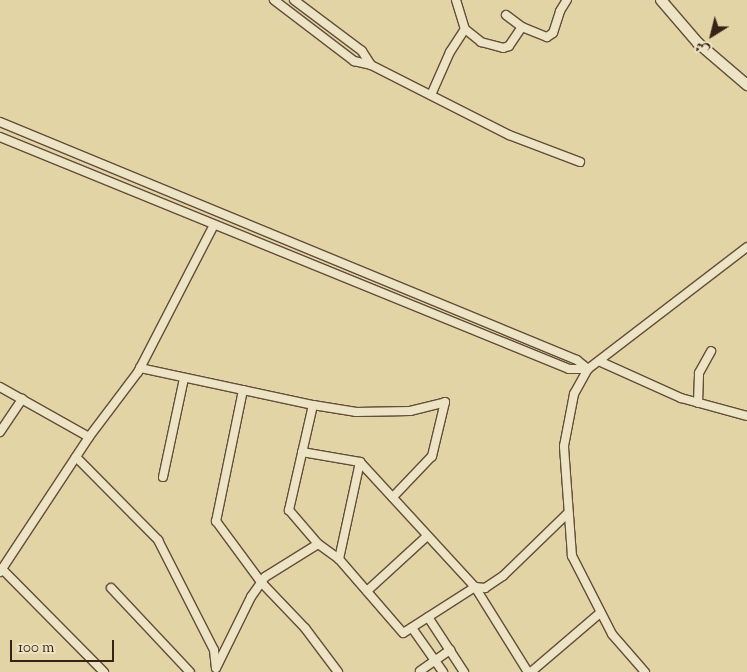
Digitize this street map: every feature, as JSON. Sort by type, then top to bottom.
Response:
[{"type":"street","points":[[274,0],[354,61],[371,65],[509,135],[580,162]]},
{"type":"street","points":[[294,0],[362,51],[371,65]]},
{"type":"street","points":[[456,0],[465,29],[480,42],[503,48],[513,41],[522,27]]},
{"type":"street","points":[[506,15],[522,27],[550,36],[567,0]]},
{"type":"street","points":[[661,0],[698,43],[747,85]]},
{"type":"street","points":[[431,96],[450,52],[465,29]]},
{"type":"street","points":[[0,122],[578,360],[588,369]]},
{"type":"street","points":[[0,137],[569,369],[588,369],[601,362],[747,247]]},
{"type":"street","points":[[104,672],[1,570],[89,437],[140,368],[214,225]]},
{"type":"street","points":[[698,403],[699,373],[710,351]]},
{"type":"street","points":[[601,362],[698,403],[747,416]]},
{"type":"street","points":[[140,368],[312,405],[356,412],[410,411],[445,402],[432,456],[393,497]]},
{"type":"street","points":[[588,369],[574,394],[564,446],[572,556],[600,613],[628,657],[644,672]]},
{"type":"street","points":[[163,477],[184,378]]},
{"type":"street","points":[[0,387],[89,437]]},
{"type":"street","points":[[243,390],[216,522],[262,582],[305,628],[338,672]]},
{"type":"street","points":[[0,432],[22,400]]},
{"type":"street","points":[[312,405],[289,510],[318,544],[339,559],[403,633],[475,587],[485,588],[503,576],[568,513]]},
{"type":"street","points":[[302,452],[360,462],[393,497],[426,537],[475,587],[525,671],[600,613]]},
{"type":"street","points":[[76,458],[158,540],[214,650],[216,670]]},
{"type":"street","points":[[339,559],[360,462]]},
{"type":"street","points":[[366,591],[426,537]]},
{"type":"street","points":[[216,670],[262,582],[318,544]]},
{"type":"street","points":[[111,588],[190,672]]},
{"type":"street","points":[[428,617],[464,672]]},
{"type":"street","points":[[412,628],[443,672]]},
{"type":"street","points":[[420,671],[450,650]]}]
